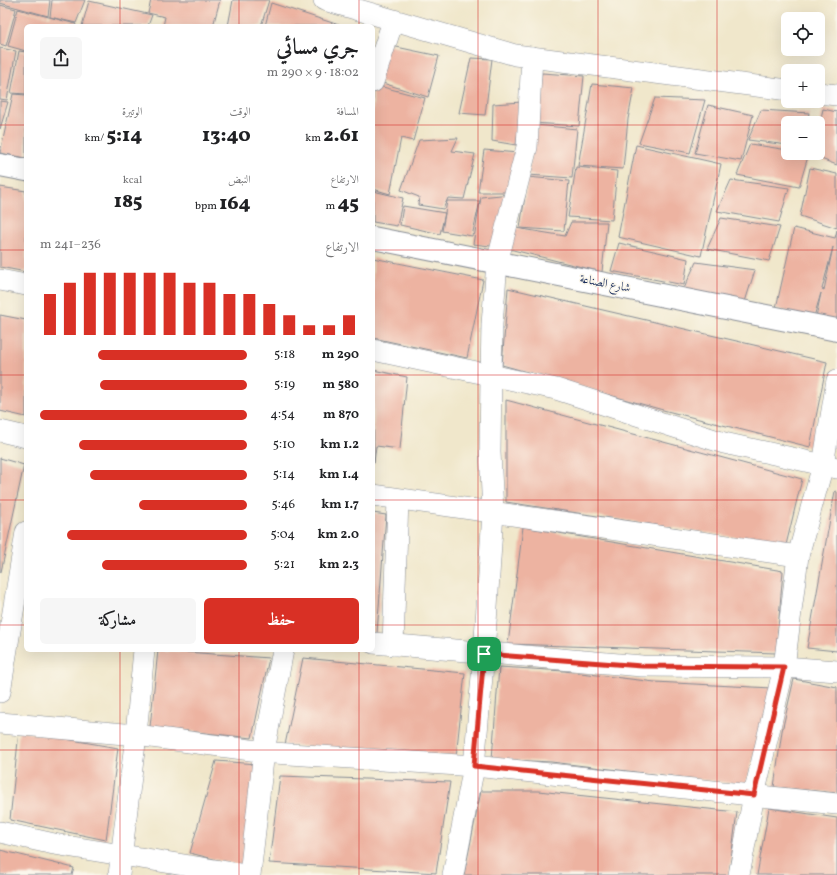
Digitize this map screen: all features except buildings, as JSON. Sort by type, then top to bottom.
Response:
[{"type":"street","points":[[325,0],[392,21],[515,55],[781,89]]},
{"type":"street","points":[[375,76],[392,21]]},
{"type":"street","points":[[453,875],[474,766],[484,654],[493,512],[490,452],[491,375],[492,324],[497,263],[528,147],[532,57]]},
{"type":"street","points":[[825,94],[837,95]]},
{"type":"street","points":[[0,164],[24,170]]},
{"type":"street","name":"شارع الصناعة","points":[[375,238],[837,330]]},
{"type":"street","points":[[0,280],[24,285]]},
{"type":"street","points":[[375,350],[556,389],[724,443],[830,467]]},
{"type":"street","points":[[739,875],[754,795],[784,667],[798,556],[830,467],[837,380]]},
{"type":"street","points":[[0,431],[24,436]]},
{"type":"street","points":[[375,495],[798,556]]},
{"type":"street","points":[[398,499],[383,644],[484,654],[642,666],[784,667],[837,670]]},
{"type":"street","points":[[0,692],[13,597],[24,542]]},
{"type":"street","points":[[119,875],[136,735],[144,652]]},
{"type":"street","points":[[250,875],[264,751],[283,652]]},
{"type":"street","points":[[0,723],[136,735],[264,751],[474,766],[837,804]]},
{"type":"street","points":[[0,832],[54,844],[246,875]]},
{"type":"route","points":[[484,654],[642,666],[784,667],[754,795],[474,766],[484,654]]}]
